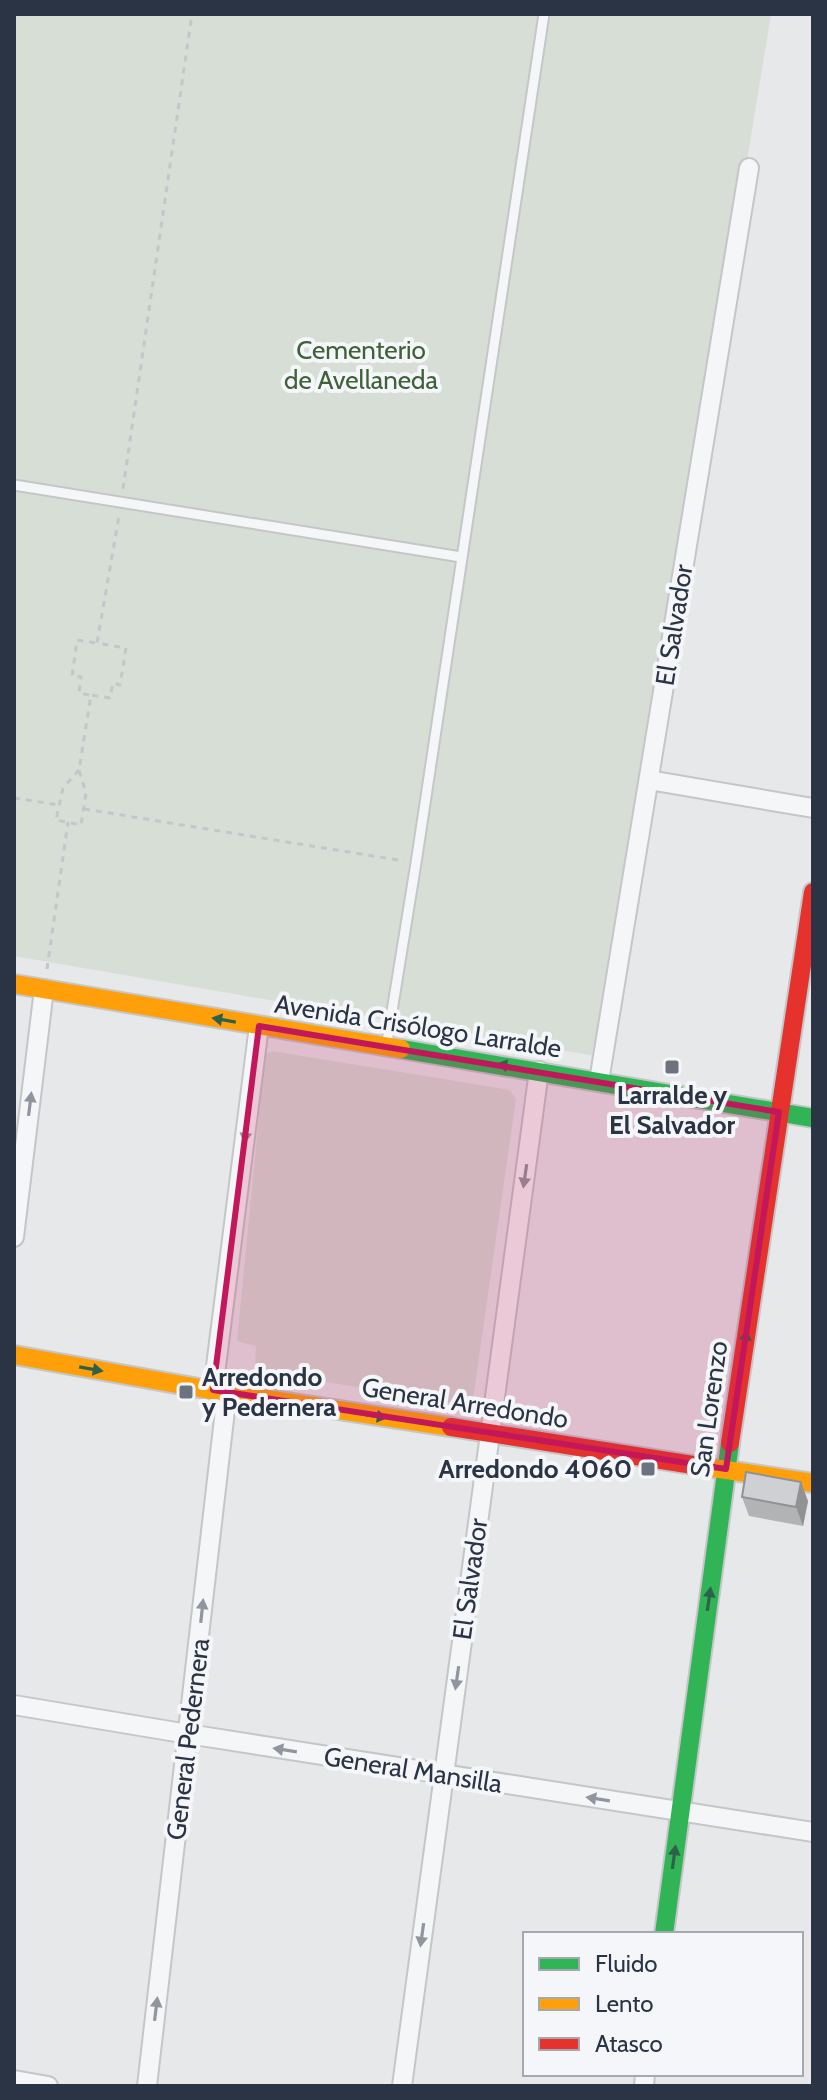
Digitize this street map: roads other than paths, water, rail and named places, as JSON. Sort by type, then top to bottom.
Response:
[{"type":"street","name":"El Salvador","points":[[599,1081],[749,168]]},
{"type":"street","points":[[649,780],[813,808]]},
{"type":"street","name":"San Lorenzo","points":[[664,1932],[726,1469],[813,892]]},
{"type":"street","name":"Avenida Crisólogo Larralde","points":[[14,984],[813,1118]]},
{"type":"street","points":[[14,1237],[44,989]]},
{"type":"street","name":"General Pedernera","points":[[147,2086],[188,1734],[259,1026]]},
{"type":"street","name":"El Salvador","points":[[402,2086],[539,1071]]},
{"type":"street","name":"General Arredondo","points":[[14,1355],[220,1392],[813,1483]]},
{"type":"street","name":"General Mansilla","points":[[14,1705],[813,1832]]},
{"type":"street","points":[[14,2080],[48,2086]]},
{"type":"lane","points":[[387,1045],[544,14]]},
{"type":"lane","points":[[14,485],[461,557]]},
{"type":"place","name":"Larralde y El Salvador","points":[[672,1067]]},
{"type":"place","name":"Arredondo y Pedernera","points":[[186,1392]]},
{"type":"place","name":"Arredondo 4060","points":[[648,1469]]},
{"type":"park label","name":"Cementerio de Avellaneda","points":[[361,365]]}]
